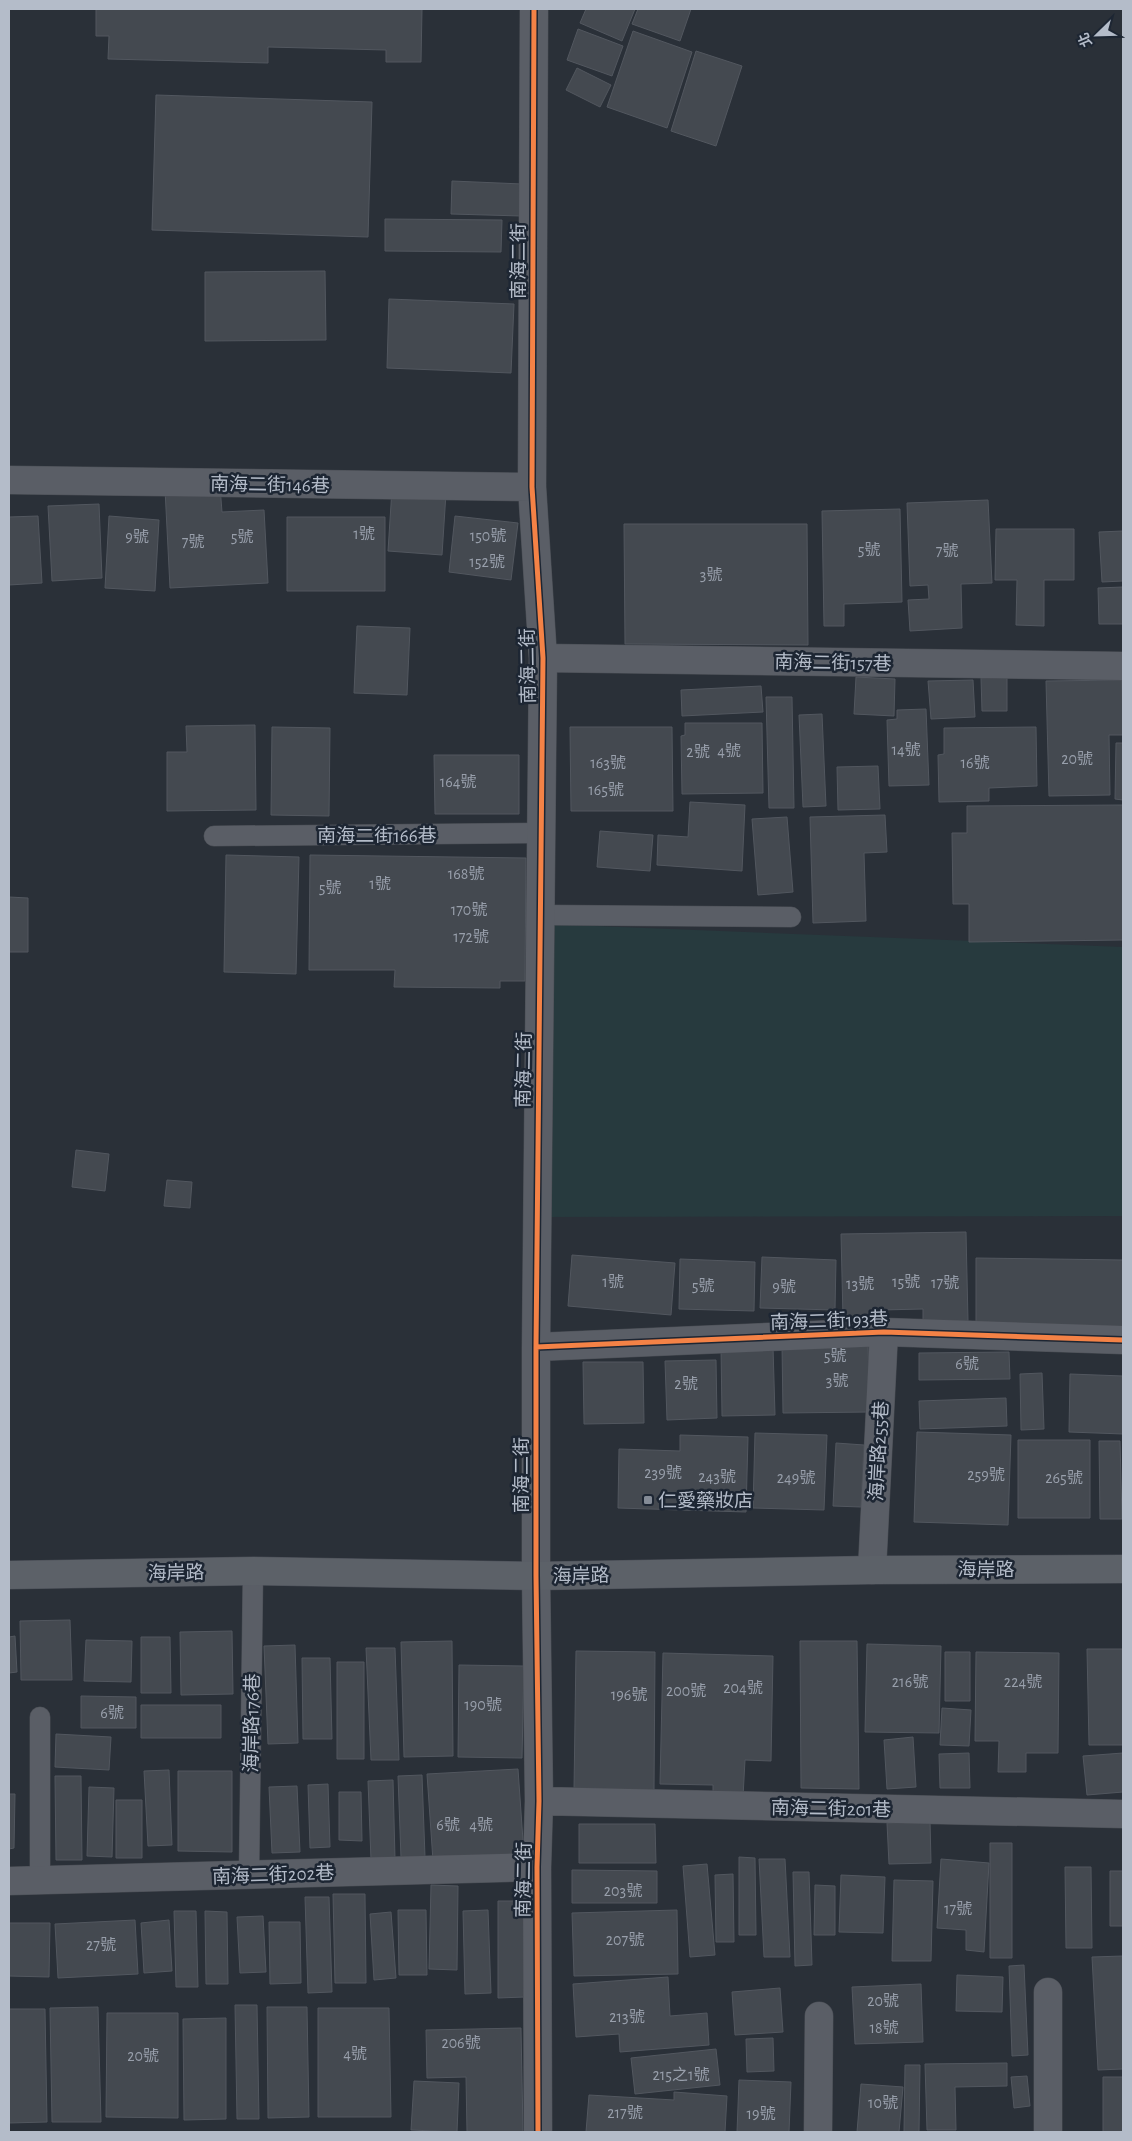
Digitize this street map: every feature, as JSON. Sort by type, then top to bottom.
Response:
[{"type":"main road","name":"海岸路","points":[[9,1575],[253,1571],[536,1576],[872,1570],[1123,1569]]},
{"type":"street","name":"南海二街","points":[[534,9],[532,487],[543,658],[536,1347],[536,1576],[539,1802],[537,1867],[538,2132]]},
{"type":"street","name":"南海二街146巷","points":[[9,480],[532,487]]},
{"type":"street","name":"南海二街157巷","points":[[543,658],[1123,666]]},
{"type":"street","name":"南海二街193巷","points":[[536,1347],[884,1332],[1123,1340]]},
{"type":"street","name":"海岸路255巷","points":[[872,1570],[884,1332]]},
{"type":"street","name":"南海二街201巷","points":[[539,1802],[1123,1814]]},
{"type":"street","name":"南海二街202巷","points":[[9,1881],[537,1867]]},
{"type":"street","points":[[1048,1992],[1048,2132]]},
{"type":"street","points":[[818,2132],[819,2016]]},
{"type":"lane","name":"南海二街166巷","points":[[214,836],[541,833]]},
{"type":"lane","points":[[540,915],[791,917]]},
{"type":"lane","name":"海岸路176巷","points":[[249,1875],[253,1571]]},
{"type":"lane","points":[[40,1717],[40,1880]]},
{"type":"green space","points":[[545,924],[1123,947],[1123,1216],[538,1217]]},
{"type":"building","points":[[96,9],[422,9],[421,62],[386,62],[386,50],[268,47],[268,63],[108,59],[109,36],[96,36]]},
{"type":"building","points":[[586,9],[635,9],[622,41],[580,23]]},
{"type":"building","points":[[638,9],[691,9],[680,41],[632,24]]},
{"type":"building","points":[[578,29],[623,46],[612,76],[567,60]]},
{"type":"building","points":[[633,31],[692,52],[667,128],[607,107]]},
{"type":"building","points":[[696,51],[742,66],[716,146],[671,131]]},
{"type":"building","points":[[577,68],[611,85],[600,107],[566,90]]},
{"type":"building","points":[[156,95],[372,102],[368,237],[152,230]]},
{"type":"building","points":[[452,181],[522,184],[521,216],[451,214]]},
{"type":"building","points":[[385,219],[502,220],[501,252],[385,251]]},
{"type":"building","points":[[325,271],[326,340],[205,341],[205,272]]},
{"type":"building","points":[[389,299],[514,304],[511,373],[387,368]]},
{"type":"building","points":[[220,486],[222,512],[264,510],[268,583],[170,588],[165,489]]},
{"type":"building","points":[[392,489],[446,493],[442,555],[388,551]]},
{"type":"building","points":[[988,500],[992,583],[961,584],[962,628],[910,631],[908,600],[929,599],[928,585],[910,586],[907,503]]},
{"type":"building","points":[[99,504],[102,578],[52,581],[48,506]]},
{"type":"building","points":[[900,509],[902,602],[844,604],[844,626],[824,626],[822,511]]},
{"type":"building","points":[[38,516],[42,583],[9,585],[9,517]]},
{"type":"building","points":[[109,516],[159,520],[155,591],[105,588]]},
{"type":"building","points":[[455,516],[518,523],[511,580],[449,572]]},
{"type":"building","points":[[287,517],[385,517],[385,591],[287,591]]},
{"type":"building","points":[[624,524],[807,524],[808,645],[625,644]]},
{"type":"building","points":[[996,529],[1074,529],[1074,580],[1044,580],[1044,626],[1016,625],[1017,580],[995,580]]},
{"type":"building","points":[[1123,531],[1123,581],[1102,582],[1099,532]]},
{"type":"building","points":[[1123,587],[1123,624],[1099,624],[1098,588]]},
{"type":"building","points":[[357,626],[410,628],[407,695],[354,693]]},
{"type":"building","points":[[856,677],[895,679],[894,716],[854,714]]},
{"type":"building","points":[[1007,677],[1007,711],[982,711],[981,678]]},
{"type":"building","points":[[973,680],[975,717],[931,719],[928,681]]},
{"type":"building","points":[[1122,680],[1123,735],[1109,735],[1110,795],[1049,796],[1046,681]]},
{"type":"building","points":[[761,686],[763,712],[682,716],[681,690]]},
{"type":"building","points":[[766,697],[792,697],[794,808],[769,808]]},
{"type":"building","points":[[926,709],[929,785],[889,786],[887,720],[897,719],[897,710]]},
{"type":"building","points":[[822,714],[826,806],[803,807],[799,715]]},
{"type":"building","points":[[685,723],[762,723],[763,793],[682,794],[681,736],[685,735]]},
{"type":"building","points":[[255,725],[256,810],[167,811],[167,752],[187,752],[186,726]]},
{"type":"building","points":[[272,727],[330,728],[329,816],[271,815]]},
{"type":"building","points":[[570,727],[672,727],[673,811],[571,811]]},
{"type":"building","points":[[1036,727],[1037,786],[989,788],[989,801],[939,802],[938,755],[944,754],[944,728]]},
{"type":"building","points":[[1116,743],[1123,743],[1123,800],[1115,799]]},
{"type":"building","points":[[434,755],[519,755],[519,814],[435,814]]},
{"type":"building","points":[[878,766],[880,809],[838,810],[837,767]]},
{"type":"building","points":[[690,802],[745,805],[742,871],[657,865],[658,835],[688,837]]},
{"type":"building","points":[[1123,805],[1123,940],[969,942],[969,904],[953,904],[952,833],[967,833],[967,806]]},
{"type":"building","points":[[885,815],[887,852],[864,853],[866,921],[813,923],[810,817]]},
{"type":"building","points":[[787,817],[793,892],[758,895],[752,819]]},
{"type":"building","points":[[600,831],[653,835],[650,871],[597,867]]},
{"type":"building","points":[[226,855],[299,857],[296,974],[224,972]]},
{"type":"building","points":[[310,855],[526,858],[525,981],[500,981],[500,988],[394,987],[395,970],[309,970]]},
{"type":"building","points":[[9,897],[28,898],[28,952],[9,952]]},
{"type":"building","points":[[76,1150],[109,1154],[105,1191],[72,1187]]},
{"type":"building","points":[[167,1180],[192,1182],[190,1208],[164,1206]]},
{"type":"building","points":[[966,1232],[968,1321],[923,1321],[923,1309],[881,1310],[881,1317],[843,1318],[841,1234]]},
{"type":"building","points":[[572,1255],[675,1263],[671,1315],[568,1306]]},
{"type":"building","points":[[762,1257],[836,1260],[835,1310],[760,1308]]},
{"type":"building","points":[[976,1258],[1123,1260],[1123,1329],[976,1328]]},
{"type":"building","points":[[680,1259],[755,1262],[754,1311],[679,1309]]},
{"type":"building","points":[[868,1344],[870,1412],[783,1413],[782,1345]]},
{"type":"building","points":[[721,1347],[773,1347],[775,1415],[722,1416]]},
{"type":"building","points":[[1009,1352],[1010,1379],[919,1380],[919,1353]]},
{"type":"building","points":[[716,1360],[717,1418],[667,1420],[665,1361]]},
{"type":"building","points":[[583,1362],[643,1362],[644,1423],[584,1424]]},
{"type":"building","points":[[1042,1373],[1044,1429],[1021,1430],[1020,1374]]},
{"type":"building","points":[[1070,1374],[1123,1376],[1123,1434],[1069,1432]]},
{"type":"building","points":[[1006,1398],[1007,1426],[920,1429],[919,1401]]},
{"type":"building","points":[[917,1432],[1011,1435],[1008,1525],[914,1522]]},
{"type":"building","points":[[755,1433],[827,1435],[824,1510],[753,1508]]},
{"type":"building","points":[[680,1435],[748,1437],[746,1512],[618,1508],[619,1449],[680,1451]]},
{"type":"building","points":[[1018,1440],[1090,1440],[1090,1518],[1018,1518]]},
{"type":"building","points":[[1099,1441],[1120,1441],[1122,1519],[1100,1519]]},
{"type":"building","points":[[836,1443],[864,1445],[861,1507],[833,1506]]},
{"type":"building","points":[[70,1620],[72,1680],[21,1680],[20,1621]]},
{"type":"building","points":[[232,1631],[233,1694],[181,1695],[180,1632]]},
{"type":"building","points":[[15,1636],[17,1672],[9,1673],[9,1637]]},
{"type":"building","points":[[141,1637],[170,1637],[171,1693],[141,1693]]},
{"type":"building","points":[[86,1640],[132,1641],[131,1682],[84,1681]]},
{"type":"building","points":[[452,1641],[453,1756],[404,1757],[401,1642]]},
{"type":"building","points":[[800,1641],[857,1641],[859,1789],[801,1788]]},
{"type":"building","points":[[867,1644],[941,1646],[939,1733],[865,1732]]},
{"type":"building","points":[[295,1645],[298,1743],[268,1744],[264,1646]]},
{"type":"building","points":[[366,1648],[395,1648],[399,1760],[371,1760]]},
{"type":"building","points":[[1087,1649],[1123,1649],[1123,1745],[1089,1745]]},
{"type":"building","points":[[576,1651],[655,1652],[654,1791],[574,1790]]},
{"type":"building","points":[[945,1652],[970,1652],[970,1701],[945,1701]]},
{"type":"building","points":[[976,1652],[1059,1653],[1058,1753],[1026,1753],[1026,1772],[998,1772],[999,1741],[975,1741]]},
{"type":"building","points":[[663,1653],[773,1656],[771,1761],[745,1760],[743,1797],[713,1797],[713,1785],[660,1784]]},
{"type":"building","points":[[302,1658],[330,1658],[332,1739],[303,1739]]},
{"type":"building","points":[[337,1662],[364,1662],[364,1759],[337,1759]]},
{"type":"building","points":[[459,1665],[524,1666],[522,1758],[458,1757]]},
{"type":"building","points":[[81,1696],[136,1697],[136,1728],[81,1728]]},
{"type":"building","points":[[141,1705],[221,1705],[221,1738],[141,1738]]},
{"type":"building","points":[[942,1708],[971,1710],[969,1746],[940,1745]]},
{"type":"building","points":[[56,1734],[111,1737],[109,1770],[55,1767]]},
{"type":"building","points":[[913,1737],[916,1787],[887,1789],[884,1740]]},
{"type":"building","points":[[969,1753],[970,1788],[940,1788],[939,1754]]},
{"type":"building","points":[[1123,1753],[1123,1792],[1087,1795],[1083,1756]]},
{"type":"building","points":[[518,1769],[524,1855],[433,1861],[427,1774]]},
{"type":"building","points":[[169,1770],[172,1845],[148,1846],[144,1771]]},
{"type":"building","points":[[178,1771],[232,1771],[232,1852],[178,1851]]},
{"type":"building","points":[[422,1775],[425,1857],[401,1858],[398,1776]]},
{"type":"building","points":[[55,1776],[81,1776],[82,1860],[56,1860]]},
{"type":"building","points":[[393,1780],[395,1859],[371,1860],[368,1781]]},
{"type":"building","points":[[328,1784],[330,1847],[310,1848],[308,1785]]},
{"type":"building","points":[[297,1786],[300,1852],[272,1853],[269,1787]]},
{"type":"building","points":[[89,1787],[114,1788],[112,1857],[87,1856]]},
{"type":"building","points":[[339,1792],[361,1792],[362,1841],[339,1840]]},
{"type":"building","points":[[9,1794],[15,1794],[14,1848],[9,1849]]},
{"type":"building","points":[[116,1800],[142,1800],[142,1858],[116,1858]]},
{"type":"building","points":[[930,1821],[931,1863],[889,1864],[887,1823]]},
{"type":"building","points":[[579,1824],[655,1824],[656,1863],[579,1863]]},
{"type":"building","points":[[990,1843],[1012,1843],[1012,1958],[990,1958]]},
{"type":"building","points":[[739,1857],[755,1858],[756,1935],[739,1935]]},
{"type":"building","points":[[759,1859],[785,1859],[790,1957],[764,1957]]},
{"type":"building","points":[[941,1859],[989,1863],[984,1952],[966,1950],[966,1930],[937,1928]]},
{"type":"building","points":[[707,1864],[715,1955],[690,1957],[683,1866]]},
{"type":"building","points":[[1065,1867],[1091,1867],[1092,1948],[1066,1948]]},
{"type":"building","points":[[572,1870],[657,1871],[657,1903],[572,1903]]},
{"type":"building","points":[[1110,1871],[1123,1871],[1123,1926],[1110,1926]]},
{"type":"building","points":[[793,1872],[809,1872],[812,1965],[795,1966]]},
{"type":"building","points":[[733,1874],[734,1942],[716,1942],[715,1875]]},
{"type":"building","points":[[841,1875],[885,1877],[883,1933],[839,1932]]},
{"type":"building","points":[[894,1880],[933,1881],[931,1961],[892,1961]]},
{"type":"building","points":[[431,1885],[458,1886],[457,1970],[429,1969]]},
{"type":"building","points":[[815,1885],[835,1886],[835,1935],[814,1935]]},
{"type":"building","points":[[333,1894],[365,1894],[366,1983],[335,1983]]},
{"type":"building","points":[[305,1897],[329,1897],[332,1992],[308,1993]]},
{"type":"building","points":[[498,1901],[525,1901],[525,1997],[498,1998]]},
{"type":"building","points":[[398,1910],[426,1910],[427,1975],[399,1975]]},
{"type":"building","points":[[488,1910],[491,1993],[465,1994],[463,1911]]},
{"type":"building","points":[[677,1910],[678,1974],[574,1976],[572,1913]]},
{"type":"building","points":[[174,1911],[196,1911],[198,1987],[176,1987]]},
{"type":"building","points":[[205,1911],[227,1912],[228,1984],[206,1984]]},
{"type":"building","points":[[391,1912],[396,1978],[374,1980],[370,1914]]},
{"type":"building","points":[[263,1916],[266,1972],[240,1973],[237,1917]]},
{"type":"building","points":[[135,1920],[138,1974],[58,1978],[55,1924]]},
{"type":"building","points":[[169,1920],[172,1971],[144,1973],[141,1923]]},
{"type":"building","points":[[269,1922],[300,1922],[301,1983],[270,1984]]},
{"type":"building","points":[[9,1923],[50,1923],[49,1977],[9,1976]]},
{"type":"building","points":[[1123,1956],[1123,2069],[1098,2070],[1092,1957]]},
{"type":"building","points":[[1024,1965],[1028,2055],[1012,2056],[1009,1966]]},
{"type":"building","points":[[957,1975],[1003,1977],[1002,2012],[956,2011]]},
{"type":"building","points":[[668,1977],[670,2016],[707,2013],[709,2045],[620,2052],[619,2034],[576,2037],[573,1984]]},
{"type":"building","points":[[921,1984],[923,2042],[855,2044],[852,1987]]},
{"type":"building","points":[[780,1988],[783,2032],[735,2035],[732,1992]]},
{"type":"building","points":[[235,2005],[257,2005],[259,2119],[237,2119]]},
{"type":"building","points":[[98,2007],[101,2122],[52,2122],[50,2008]]},
{"type":"building","points":[[267,2007],[307,2007],[309,2117],[268,2118]]},
{"type":"building","points":[[318,2008],[389,2008],[391,2117],[318,2117]]},
{"type":"building","points":[[9,2009],[45,2009],[47,2122],[9,2123]]},
{"type":"building","points":[[107,2013],[178,2013],[178,2118],[106,2117]]},
{"type":"building","points":[[226,2018],[226,2119],[184,2120],[183,2019]]},
{"type":"building","points":[[521,2028],[523,2132],[467,2132],[466,2077],[427,2078],[426,2030]]},
{"type":"building","points":[[773,2038],[774,2071],[747,2072],[746,2039]]},
{"type":"building","points":[[716,2049],[720,2085],[635,2094],[631,2058]]},
{"type":"building","points":[[1007,2063],[1007,2086],[955,2087],[956,2130],[927,2130],[925,2064]]},
{"type":"building","points":[[905,2065],[920,2065],[919,2132],[904,2132]]},
{"type":"building","points":[[1027,2076],[1030,2106],[1014,2108],[1011,2077]]},
{"type":"building","points":[[1103,2077],[1123,2077],[1123,2132],[1103,2132]]},
{"type":"building","points":[[739,2080],[791,2082],[789,2132],[737,2132]]},
{"type":"building","points":[[414,2081],[459,2083],[457,2132],[411,2130]]},
{"type":"building","points":[[861,2084],[903,2087],[899,2132],[857,2132]]},
{"type":"building","points":[[674,2092],[727,2096],[725,2132],[586,2132],[589,2095],[674,2100]]},
{"type":"cycle path","points":[[534,9],[532,487],[543,658],[536,1347],[536,1576],[539,1801],[537,1867],[538,2132]]},
{"type":"cycle path","points":[[536,1347],[884,1332],[1123,1340]]},
{"type":"place","name":"仁愛藥妝店","points":[[648,1500]]}]
